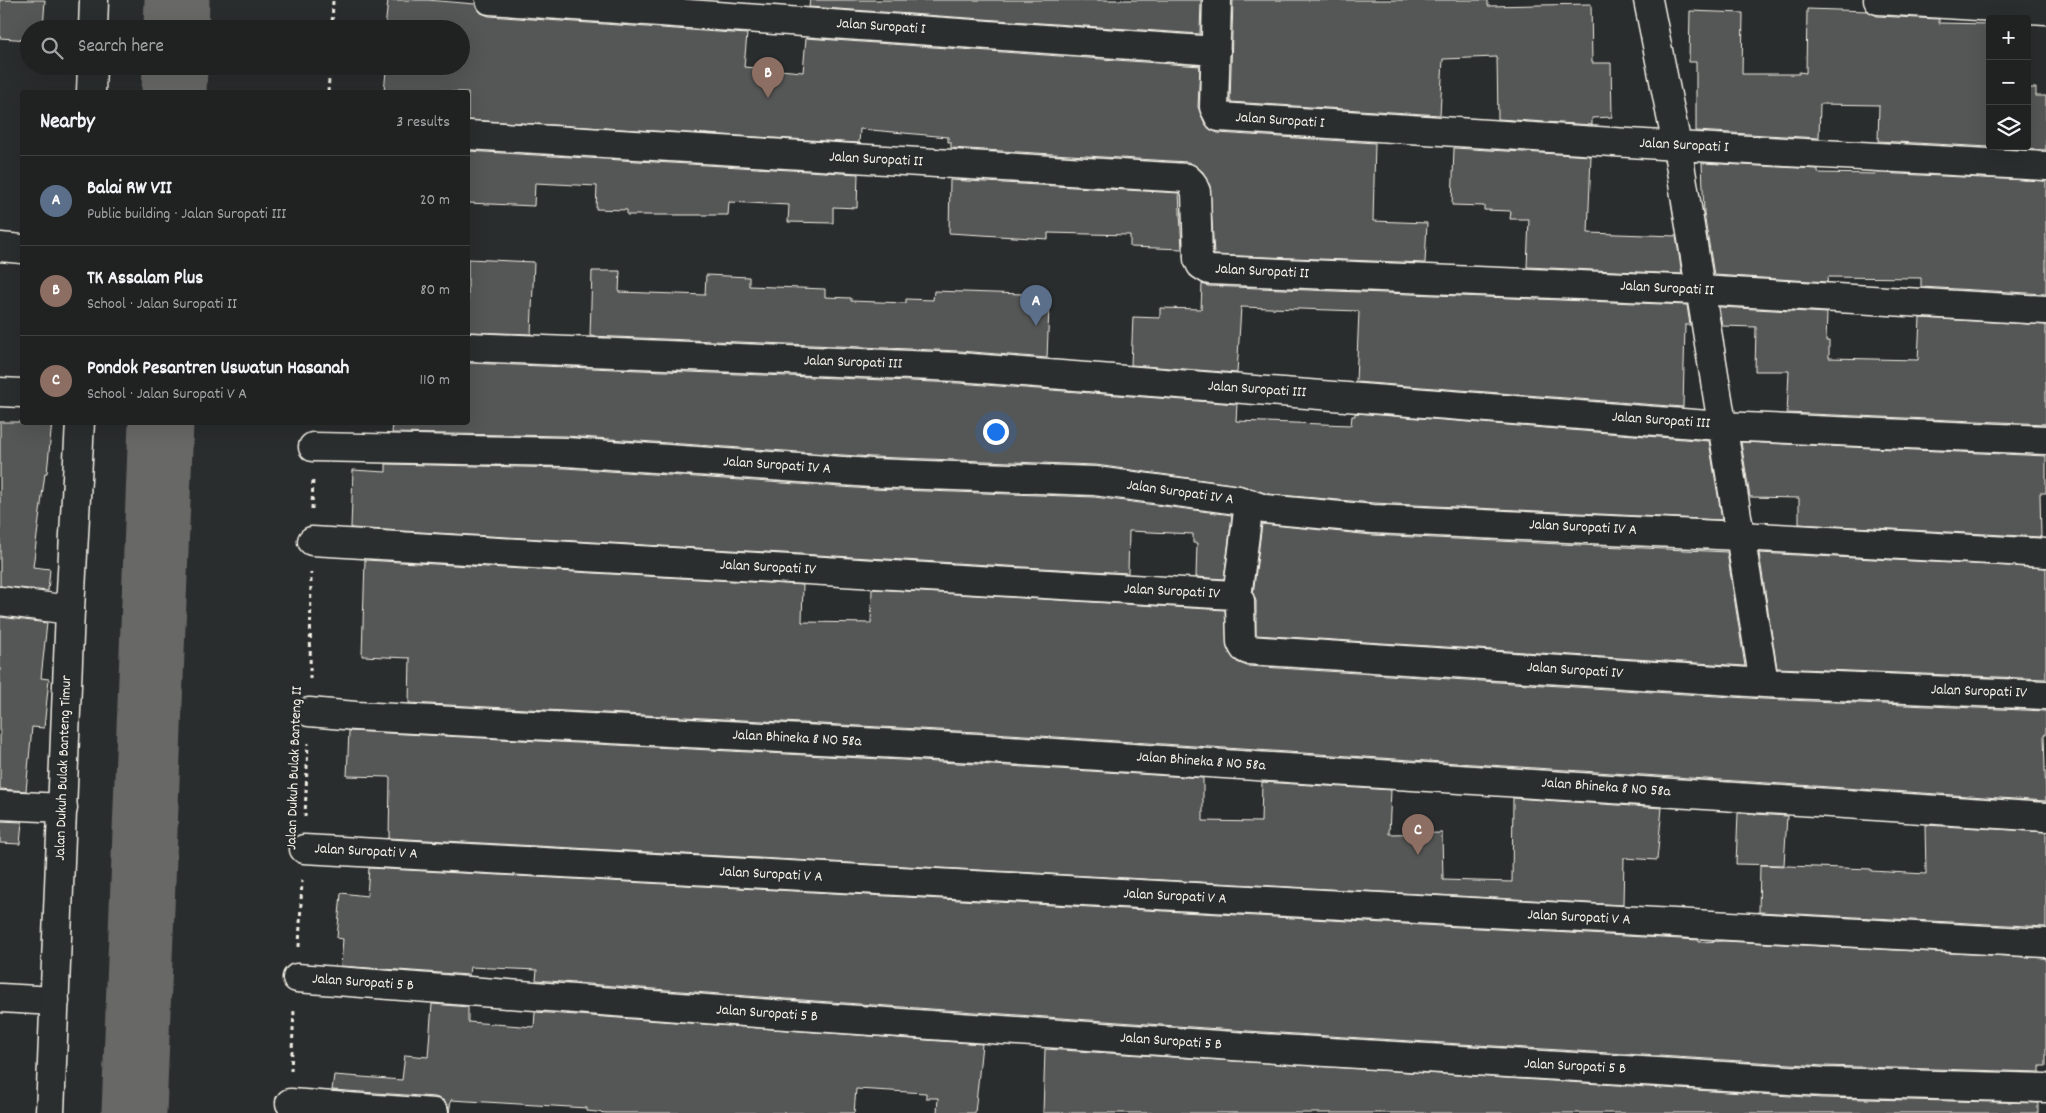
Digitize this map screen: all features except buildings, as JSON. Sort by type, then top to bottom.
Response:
[{"type":"street","points":[[93,20],[94,0]]},
{"type":"street","name":"Jalan Suropati I","points":[[490,0],[1216,51],[1214,107],[1219,117],[1677,146],[2046,166]]},
{"type":"street","points":[[1216,0],[1216,51]]},
{"type":"street","points":[[1648,0],[1677,146],[1764,684]]},
{"type":"street","points":[[1878,0],[2046,10]]},
{"type":"street","points":[[91,90],[92,75]]},
{"type":"street","name":"Jalan Suropati II","points":[[470,135],[1187,178],[1192,183],[1196,192],[1198,259],[1201,266],[1209,270],[1700,290],[2046,310]]},
{"type":"street","points":[[0,247],[20,249]]},
{"type":"street","name":"Jalan Suropati III","points":[[470,347],[959,367],[1721,426],[2046,440]]},
{"type":"street","points":[[0,392],[20,393]]},
{"type":"street","name":"Jalan Dukuh Bulak Banteng Timur","points":[[50,1113],[70,610],[80,425]]},
{"type":"street","name":"Jalan Suropati IV A","points":[[314,447],[566,452],[871,473],[1096,481],[1238,500],[1266,509],[1373,519],[1740,536],[2046,553]]},
{"type":"street","points":[[1237,596],[1249,503]]},
{"type":"street","name":"Jalan Suropati IV","points":[[312,540],[1237,596],[1240,603],[1241,642],[1244,648],[1248,650],[1764,684],[2046,695]]},
{"type":"street","points":[[0,601],[70,610]]},
{"type":"street","name":"Jalan Bhineka 8 NO 58a","points":[[309,712],[977,748],[2046,816]]},
{"type":"street","points":[[0,805],[63,808]]},
{"type":"street","name":"Jalan Suropati V A","points":[[304,848],[2046,943]]},
{"type":"street","name":"Jalan Suropati 5 B","points":[[297,978],[772,1014],[1262,1048],[1823,1082],[2046,1088]]},
{"type":"street","points":[[0,998],[55,1000]]},
{"type":"street","points":[[290,1103],[434,1113]]},
{"type":"path","points":[[333,20],[334,0]]},
{"type":"path","points":[[328,90],[329,75]]},
{"type":"path","name":"Jalan Dukuh Bulak Banteng II","points":[[290,1103],[304,848],[309,712],[314,447]]},
{"type":"waterway","points":[[176,20],[177,0]]},
{"type":"waterway","points":[[174,90],[175,75]]},
{"type":"waterway","points":[[134,1113],[161,425]]},
{"type":"place","name":"TK Assalam Plus","points":[[768,98]]},
{"type":"place","name":"Balai RW VII","points":[[1036,326]]},
{"type":"place","name":"Pondok Pesantren Uswatun Hasanah","points":[[1418,855]]}]
